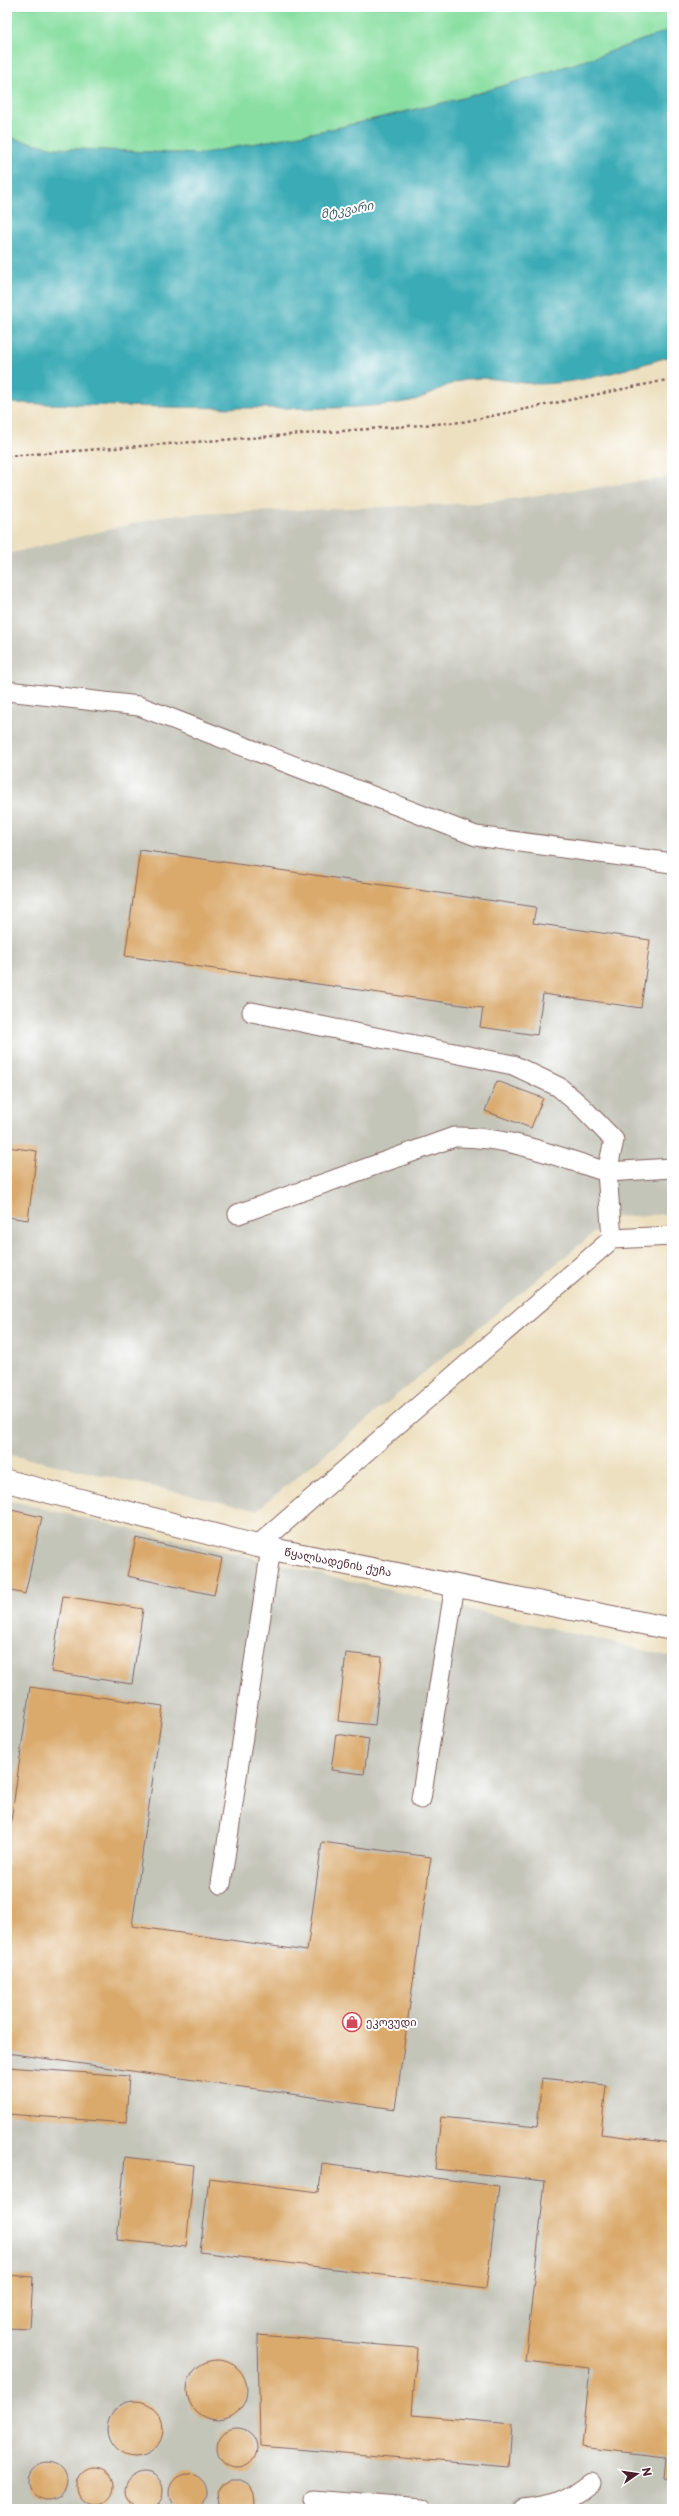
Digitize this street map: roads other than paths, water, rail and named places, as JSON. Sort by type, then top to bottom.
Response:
[{"type":"street","name":"წყალსადენის ქუჩა","points":[[7,1481],[264,1547],[672,1629]]},
{"type":"lane","points":[[7,691],[139,706],[476,836],[672,863]]},
{"type":"lane","points":[[252,1012],[513,1065],[560,1087],[614,1140],[607,1172],[612,1239]]},
{"type":"lane","points":[[238,1214],[454,1137],[483,1137],[506,1141],[607,1172],[672,1168]]},
{"type":"lane","points":[[221,1884],[264,1547],[612,1239],[672,1236]]},
{"type":"lane","points":[[421,1799],[454,1585]]},
{"type":"lane","points":[[523,2509],[548,2506],[572,2498],[591,2483]]},
{"type":"lane","points":[[313,2500],[422,2509]]},
{"type":"water","name":"მტკვარი","points":[[672,29],[672,356],[590,378],[557,383],[531,384],[478,378],[469,379],[452,383],[421,398],[387,405],[311,408],[223,408],[7,403],[7,137],[54,148],[199,154],[332,129],[463,98],[596,57]]},
{"type":"place","name":"ეკოვუდი","points":[[352,2022]]}]
